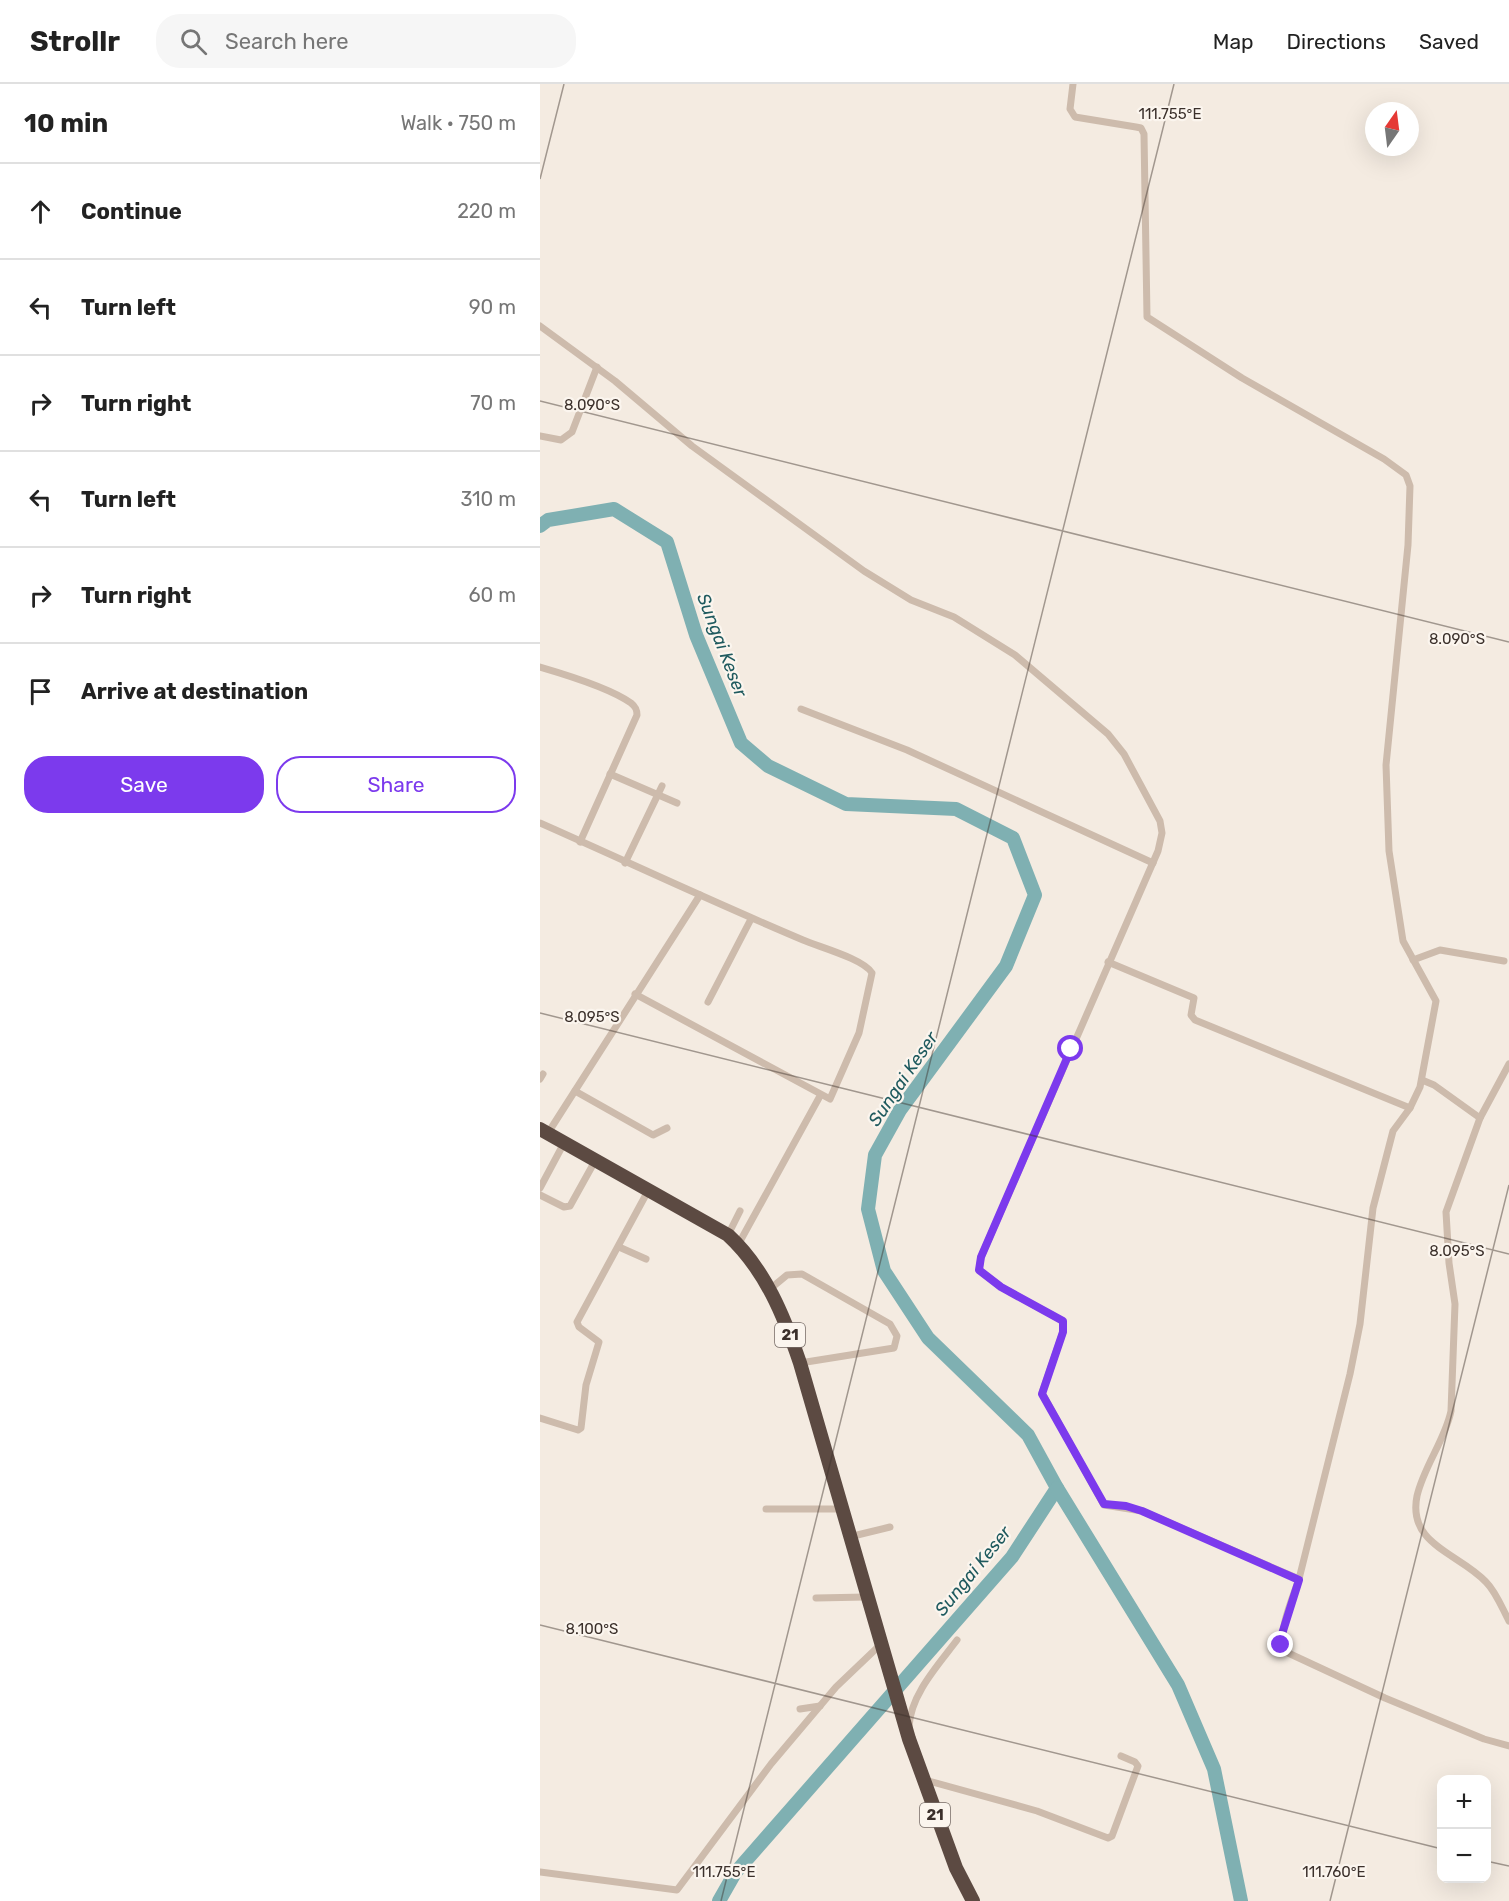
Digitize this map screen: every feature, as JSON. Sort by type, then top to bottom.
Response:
[{"type":"highway","name":"21","points":[[544,1131],[728,1235],[738,1245],[770,1290],[786,1322],[800,1363],[907,1733],[956,1868],[974,1901]]},
{"type":"street","points":[[1073,84],[1070,109],[1075,117],[1141,128],[1144,134],[1147,317],[1242,378],[1384,459],[1406,475],[1410,486],[1407,545],[1386,765],[1392,880],[1404,941],[1436,1001],[1422,1080],[1393,1131],[1372,1208],[1362,1308],[1350,1374],[1281,1645],[1286,1652],[1385,1698],[1484,1739],[1509,1746]]},
{"type":"street","points":[[540,327],[597,367],[692,446],[864,572],[911,600],[945,612],[1015,655],[1089,716],[1124,754],[1151,800],[1162,833],[1154,863],[1108,962],[1042,1121],[981,1257],[979,1270],[1001,1287],[1063,1321],[1063,1332],[1042,1394],[1104,1504],[1126,1506],[1142,1511],[1297,1579]]},
{"type":"street","points":[[540,436],[561,440],[572,432],[597,367]]},
{"type":"street","points":[[540,667],[614,695],[632,704],[636,709],[637,716],[580,842]]},
{"type":"street","points":[[801,709],[907,750],[1154,863]]},
{"type":"street","points":[[610,774],[677,803]]},
{"type":"street","points":[[625,863],[662,786]]},
{"type":"street","points":[[540,823],[625,863],[857,962],[869,968],[872,973],[859,1033],[834,1095],[830,1099],[820,1096],[634,994]]},
{"type":"street","points":[[544,1131],[575,1091],[634,994],[700,895]]},
{"type":"street","points":[[708,1002],[751,918]]},
{"type":"street","points":[[1413,960],[1440,950],[1504,961]]},
{"type":"street","points":[[1108,962],[1194,998],[1191,1013],[1195,1020],[1408,1107]]},
{"type":"street","points":[[1509,1064],[1479,1118],[1446,1212],[1449,1263],[1455,1304],[1451,1411],[1448,1423],[1421,1482],[1415,1513],[1423,1533],[1487,1583],[1509,1621]]},
{"type":"street","points":[[1422,1080],[1434,1085],[1479,1118]]},
{"type":"street","points":[[575,1091],[653,1135],[667,1128]]},
{"type":"street","points":[[738,1245],[820,1096]]},
{"type":"street","points":[[540,1188],[564,1143]]},
{"type":"street","points":[[540,1195],[564,1207],[570,1206],[596,1161]]},
{"type":"street","points":[[540,1418],[578,1430],[581,1428],[586,1385],[599,1342],[579,1327],[577,1322],[620,1247],[649,1189]]},
{"type":"street","points":[[728,1235],[740,1211]]},
{"type":"street","points":[[620,1247],[645,1259]]},
{"type":"street","points":[[770,1290],[788,1275],[802,1274],[890,1324],[897,1336],[894,1348],[880,1352],[800,1363]]},
{"type":"street","points":[[766,1509],[841,1509]]},
{"type":"street","points":[[849,1537],[890,1527]]},
{"type":"street","points":[[816,1598],[866,1596]]},
{"type":"street","points":[[907,1733],[914,1707],[933,1671],[957,1640]]},
{"type":"street","points":[[540,1872],[676,1890],[771,1764],[820,1706],[861,1661],[882,1651]]},
{"type":"street","points":[[800,1709],[820,1706]]},
{"type":"street","points":[[923,1780],[1037,1811],[1108,1838],[1112,1836],[1138,1766],[1135,1762],[1121,1756]]},
{"type":"waterway","name":"Sungai Keser","points":[[540,526],[548,520],[614,509],[667,542],[696,635],[741,743],[768,766],[846,804],[956,809],[1013,838],[1035,895],[1006,966],[900,1110],[875,1155],[868,1209],[884,1271],[928,1338],[1028,1435],[1057,1488],[1012,1557],[735,1873],[719,1901]]},
{"type":"waterway","points":[[1057,1488],[1178,1685],[1214,1769],[1241,1901]]},
{"type":"route","points":[[1071,1049],[1033,1142],[981,1257],[978,1266],[980,1273],[1001,1287],[1060,1318],[1065,1324],[1054,1360],[1042,1388],[1042,1394],[1045,1403],[1067,1437],[1104,1504],[1126,1506],[1142,1511],[1299,1580],[1282,1634],[1281,1645]]}]
